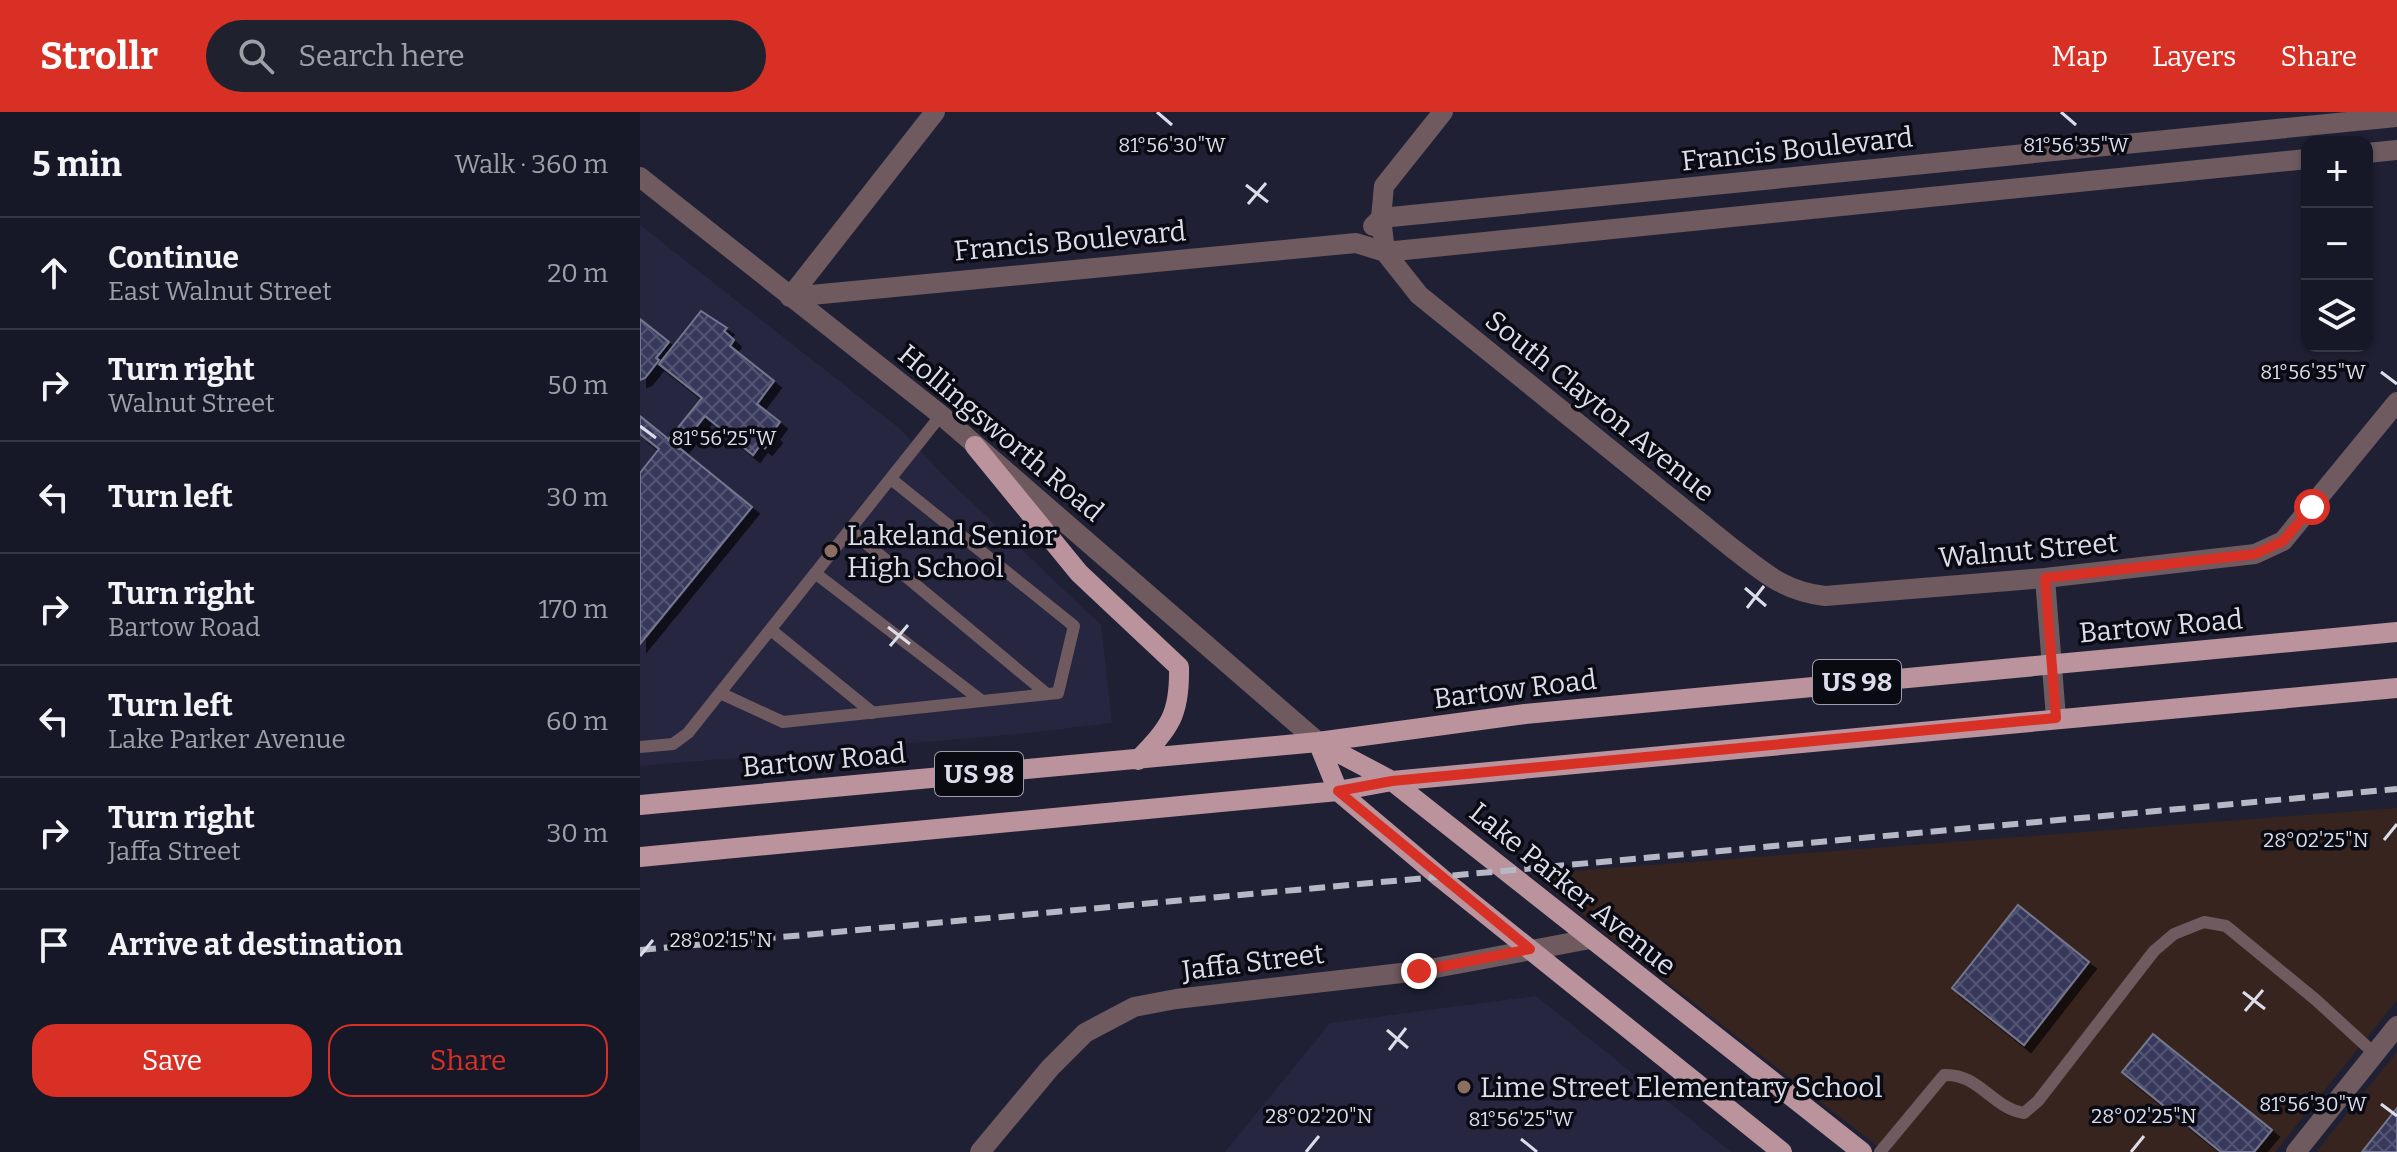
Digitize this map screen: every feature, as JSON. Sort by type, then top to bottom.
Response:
[{"type":"main road","points":[[975,446],[1079,573],[1179,667],[1180,693],[1175,714],[1161,736],[1138,760]]},
{"type":"main road","name":"Bartow Road","points":[[640,805],[1138,760],[1318,742],[1525,714],[2397,632]]},
{"type":"main road","name":"US 98","points":[[640,857],[1338,791],[1392,781],[2397,688]]},
{"type":"main road","points":[[1318,742],[1338,791],[1782,1152]]},
{"type":"main road","name":"Lake Parker Avenue","points":[[1318,742],[1392,781],[1862,1152]]},
{"type":"street","points":[[790,297],[935,112]]},
{"type":"street","points":[[1385,252],[1381,218],[1384,186],[1443,112]]},
{"type":"street","name":"Francis Boulevard","points":[[1381,218],[2397,117]]},
{"type":"street","points":[[2191,137],[2196,170]]},
{"type":"street","points":[[2373,152],[2397,150]]},
{"type":"street","name":"Francis Boulevard","points":[[790,297],[1356,243],[1385,252],[2301,160]]},
{"type":"street","name":"Hollingsworth Road","points":[[640,177],[941,415],[1318,742]]},
{"type":"street","points":[[1787,178],[1791,211]]},
{"type":"street","points":[[1356,243],[1381,218]]},
{"type":"street","name":"South Clayton Avenue","points":[[1385,252],[1419,295],[1720,539],[1772,578],[1793,589]]},
{"type":"street","name":"Walnut Street","points":[[1793,589],[1800,593],[1825,596],[2045,578],[2255,554],[2283,541],[2397,402]]},
{"type":"street","points":[[2045,578],[2056,718]]},
{"type":"street","name":"Jaffa Street","points":[[980,1152],[1050,1068],[1085,1033],[1134,1007],[1176,999],[1419,971],[1590,939]]},
{"type":"street","points":[[2296,1152],[2397,1026]]},
{"type":"lane","points":[[640,747],[673,744],[688,733],[941,415]]},
{"type":"lane","points":[[720,693],[783,722],[1058,693],[1074,626],[891,479]]},
{"type":"lane","points":[[850,530],[1047,694]]},
{"type":"lane","points":[[815,573],[982,701]]},
{"type":"lane","points":[[771,630],[873,713]]},
{"type":"lane","points":[[1880,1152],[1944,1075],[1958,1074],[2010,1111],[2024,1113],[2038,1101],[2154,951],[2174,934],[2204,922],[2226,926],[2316,1000],[2375,1054]]},
{"type":"shaded area","name":"Lakeland Senior High School","points":[[640,225],[899,428],[944,476],[1101,625],[1112,723],[1018,734],[640,766]]},
{"type":"shaded area","points":[[2397,808],[2397,1000],[2275,1152],[1885,1152],[1603,932],[1601,922],[1593,923],[1533,874]]},
{"type":"shaded area","name":"Lime Street Elementary School","points":[[1536,996],[1731,1152],[1225,1152],[1330,1023]]},
{"type":"shaded area","points":[[2397,1052],[2397,1152],[2316,1152]]},
{"type":"building","points":[[701,311],[727,328],[724,331],[734,340],[730,346],[774,381],[757,404],[780,422],[772,433],[775,436],[765,448],[761,444],[753,455],[705,416],[679,449],[668,440],[702,398],[659,364]]},
{"type":"building","points":[[640,319],[669,342],[656,358],[659,360],[640,380]]},
{"type":"building","points":[[640,416],[752,507],[640,644],[640,473],[659,449],[640,434]]},
{"type":"building","points":[[2018,905],[2089,962],[2024,1045],[1952,988]]},
{"type":"building","points":[[2153,1034],[2272,1130],[2254,1152],[2221,1152],[2122,1072]]},
{"type":"building","points":[[2397,1108],[2397,1152],[2362,1152]]},
{"type":"railway","points":[[640,950],[2397,789]]},
{"type":"place","name":"Lakeland Senior High School","points":[[831,551]]},
{"type":"place","name":"Lime Street Elementary School","points":[[1464,1087]]},
{"type":"route","points":[[1419,971],[1530,949],[1338,791],[1392,781],[2056,718],[2045,578],[2255,554],[2283,541],[2312,507]]}]
